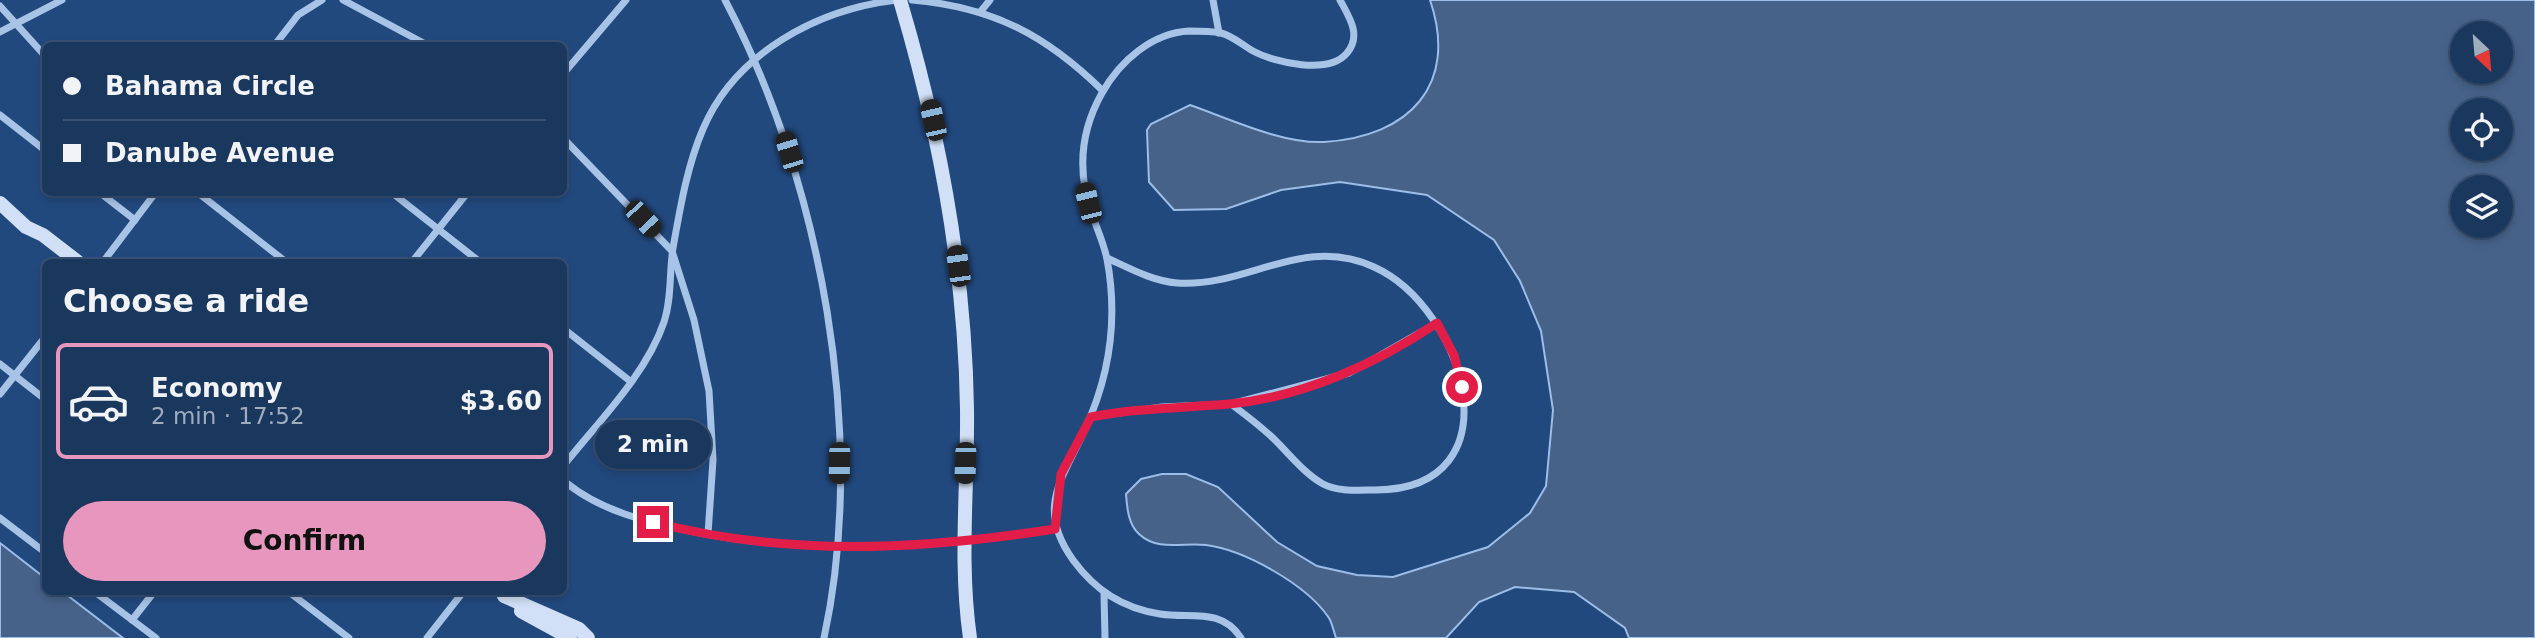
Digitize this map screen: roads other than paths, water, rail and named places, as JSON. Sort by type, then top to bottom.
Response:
[{"type":"street","points":[[0,32],[62,0]]},
{"type":"street","points":[[277,42],[298,15],[322,0]]},
{"type":"street","points":[[344,0],[422,42]]},
{"type":"street","points":[[567,69],[626,0]]},
{"type":"street","points":[[725,0],[754,60],[795,171],[815,251],[828,324],[837,418],[836,548],[824,638]]},
{"type":"street","points":[[567,461],[630,381],[657,340],[664,321],[673,251],[685,189],[703,128],[723,96],[754,60],[788,36],[847,9],[898,0],[937,139],[958,266],[967,411],[962,542],[970,638]]},
{"type":"street","points":[[912,0],[981,11],[1038,37],[1080,69],[1103,91]]},
{"type":"street","points":[[981,11],[990,0]]},
{"type":"street","points":[[1213,0],[1219,33]]},
{"type":"street","points":[[1241,638],[1232,627],[1216,617],[1158,614],[1104,594],[1073,559],[1055,529],[1061,474],[1091,417],[1107,370],[1111,344],[1112,303],[1107,258],[1084,187],[1082,149],[1103,91],[1132,56],[1164,35],[1190,31],[1219,33],[1258,54],[1321,67],[1342,58],[1353,41],[1355,30],[1340,0]]},
{"type":"street","points":[[0,6],[42,53]]},
{"type":"street","points":[[0,116],[42,148]]},
{"type":"street","points":[[567,142],[673,251],[694,320],[709,391],[712,460],[708,534]]},
{"type":"street","points":[[104,196],[135,220]]},
{"type":"street","points":[[105,259],[153,196]]},
{"type":"street","points":[[202,196],[282,259]]},
{"type":"street","points":[[396,196],[476,259]]},
{"type":"street","points":[[414,259],[465,196]]},
{"type":"street","points":[[0,202],[26,227],[43,235],[74,259]]},
{"type":"street","points":[[1107,258],[1152,278],[1179,283],[1226,276],[1296,257],[1322,255],[1352,259],[1374,267],[1410,291],[1437,323],[1450,344],[1461,376],[1464,411],[1462,433],[1453,455],[1444,466],[1415,483],[1380,490],[1348,490],[1325,484],[1231,404]]},
{"type":"street","points":[[1091,417],[1162,407],[1231,404],[1349,373],[1437,323]]},
{"type":"street","points":[[567,330],[630,381]]},
{"type":"street","points":[[0,394],[42,341]]},
{"type":"street","points":[[0,364],[42,397]]},
{"type":"street","points":[[567,483],[592,501],[613,511],[708,534],[763,543],[836,548],[962,542],[1055,529]]},
{"type":"street","points":[[0,517],[42,550]]},
{"type":"street","points":[[1104,594],[1105,638]]},
{"type":"street","points":[[99,595],[156,638]]},
{"type":"street","points":[[132,620],[152,595]]},
{"type":"street","points":[[293,595],[349,638]]},
{"type":"street","points":[[427,638],[461,595]]},
{"type":"street","points":[[502,595],[525,613],[570,638]]},
{"type":"street","points":[[503,595],[579,629],[589,638]]},
{"type":"water","points":[[1430,0],[2535,0],[2535,638],[1629,638],[1625,628],[1574,592],[1515,587],[1479,602],[1446,638],[1336,638],[1330,620],[1319,606],[1306,593],[1274,571],[1222,548],[1206,545],[1163,545],[1146,540],[1132,525],[1126,494],[1141,479],[1162,474],[1186,474],[1218,487],[1277,542],[1317,566],[1357,575],[1393,577],[1488,547],[1530,513],[1546,486],[1553,410],[1541,331],[1520,281],[1494,240],[1427,195],[1340,182],[1281,190],[1226,209],[1174,210],[1149,182],[1147,130],[1151,124],[1190,105],[1256,130],[1291,139],[1324,142],[1354,138],[1380,130],[1403,117],[1420,101],[1432,81],[1438,57],[1437,30]]},
{"type":"water","points":[[0,543],[42,576],[42,595],[67,595],[123,638],[0,638]]}]
